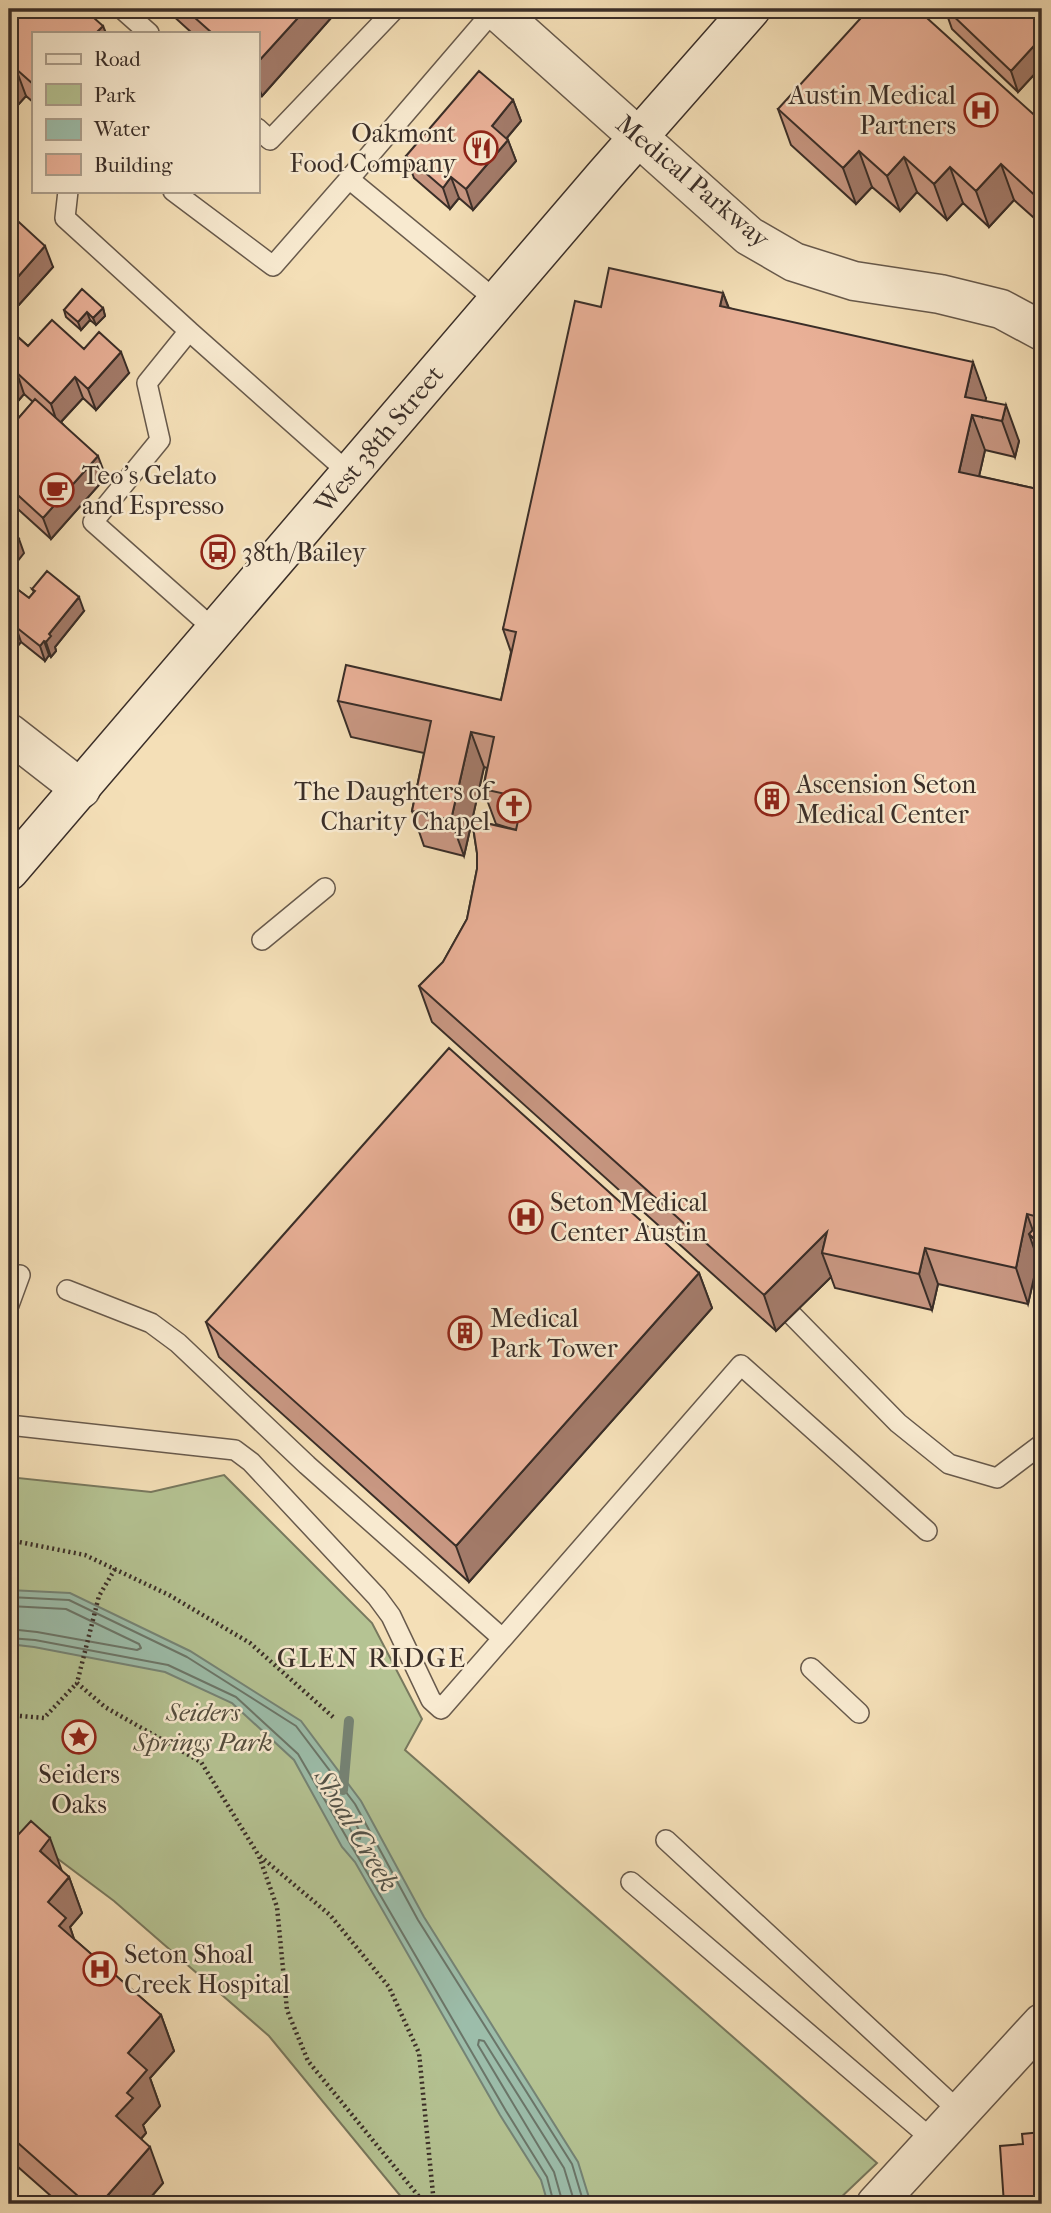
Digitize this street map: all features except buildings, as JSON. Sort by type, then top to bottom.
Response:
[{"type":"main road","name":"Medical Parkway","points":[[495,9],[750,236],[794,262],[853,281],[940,294],[1001,309],[1042,331]]},
{"type":"main road","name":"West 38th Street","points":[[9,870],[638,136],[751,9]]},
{"type":"main road","points":[[9,733],[81,789]]},
{"type":"main road","points":[[876,2204],[1042,2023]]},
{"type":"lane","points":[[122,9],[148,32]]},
{"type":"lane","points":[[259,130],[270,140],[395,9]]},
{"type":"lane","points":[[174,192],[273,266],[495,9]]},
{"type":"lane","points":[[349,179],[496,301]]},
{"type":"lane","points":[[68,192],[65,218],[350,474]]},
{"type":"lane","points":[[190,331],[147,383],[160,440],[93,522],[216,631]]},
{"type":"lane","points":[[262,940],[326,888]]},
{"type":"lane","points":[[9,1305],[20,1275]]},
{"type":"lane","points":[[67,1290],[151,1323],[178,1343],[307,1465],[502,1638]]},
{"type":"lane","points":[[792,1315],[898,1423],[949,1464],[997,1478],[1042,1444]]},
{"type":"lane","points":[[9,1425],[235,1450],[251,1462],[377,1597],[391,1616],[431,1700],[440,1709],[741,1365],[927,1531]]},
{"type":"lane","points":[[811,1668],[859,1713]]},
{"type":"lane","points":[[666,1840],[960,2112]]},
{"type":"lane","points":[[631,1882],[934,2141]]},
{"type":"path","points":[[9,1540],[85,1555],[169,1595],[250,1643],[333,1717]]},
{"type":"path","points":[[9,1715],[44,1718],[77,1683],[99,1596],[115,1570]]},
{"type":"path","points":[[77,1683],[105,1707],[201,1762],[259,1856],[277,1907],[287,2010],[308,2061],[373,2144],[425,2204]]},
{"type":"path","points":[[259,1856],[330,1915],[389,1987],[419,2053],[434,2204]]},
{"type":"green space","name":"Seiders Springs Park","points":[[224,1475],[372,1623],[422,1719],[405,1750],[877,2163],[834,2204],[407,2204],[269,2036],[114,1901],[26,1835],[9,1831],[9,1477],[151,1492]]},
{"type":"water","name":"Shoal Creek","points":[[9,1590],[70,1593],[190,1651],[301,1721],[361,1801],[424,1917],[578,2162],[591,2204],[548,2204],[541,2180],[500,2115],[355,1862],[342,1847],[294,1760],[232,1703],[165,1672],[9,1644]]},
{"type":"waterway","name":"Shoal Creek","points":[[343,1790],[349,1721]]},
{"type":"place","name":"Austin Medical Partners","points":[[981,110]]},
{"type":"place","name":"Oakmont Food Company","points":[[481,148]]},
{"type":"place","name":"Teo's Gelato and Espresso","points":[[57,490]]},
{"type":"place","name":"38th/Bailey","points":[[218,552]]},
{"type":"place","name":"Ascension Seton Medical Center","points":[[772,799]]},
{"type":"place","name":"The Daughters of Charity Chapel","points":[[514,806]]},
{"type":"place","name":"Seton Medical Center Austin","points":[[526,1217]]},
{"type":"place","name":"Medical Park Tower","points":[[465,1333]]},
{"type":"place","name":"Seiders Oaks","points":[[79,1737]]},
{"type":"place","name":"Seton Shoal Creek Hospital","points":[[100,1969]]},
{"type":"district","name":"GLEN RIDGE","points":[[372,1657]]}]
